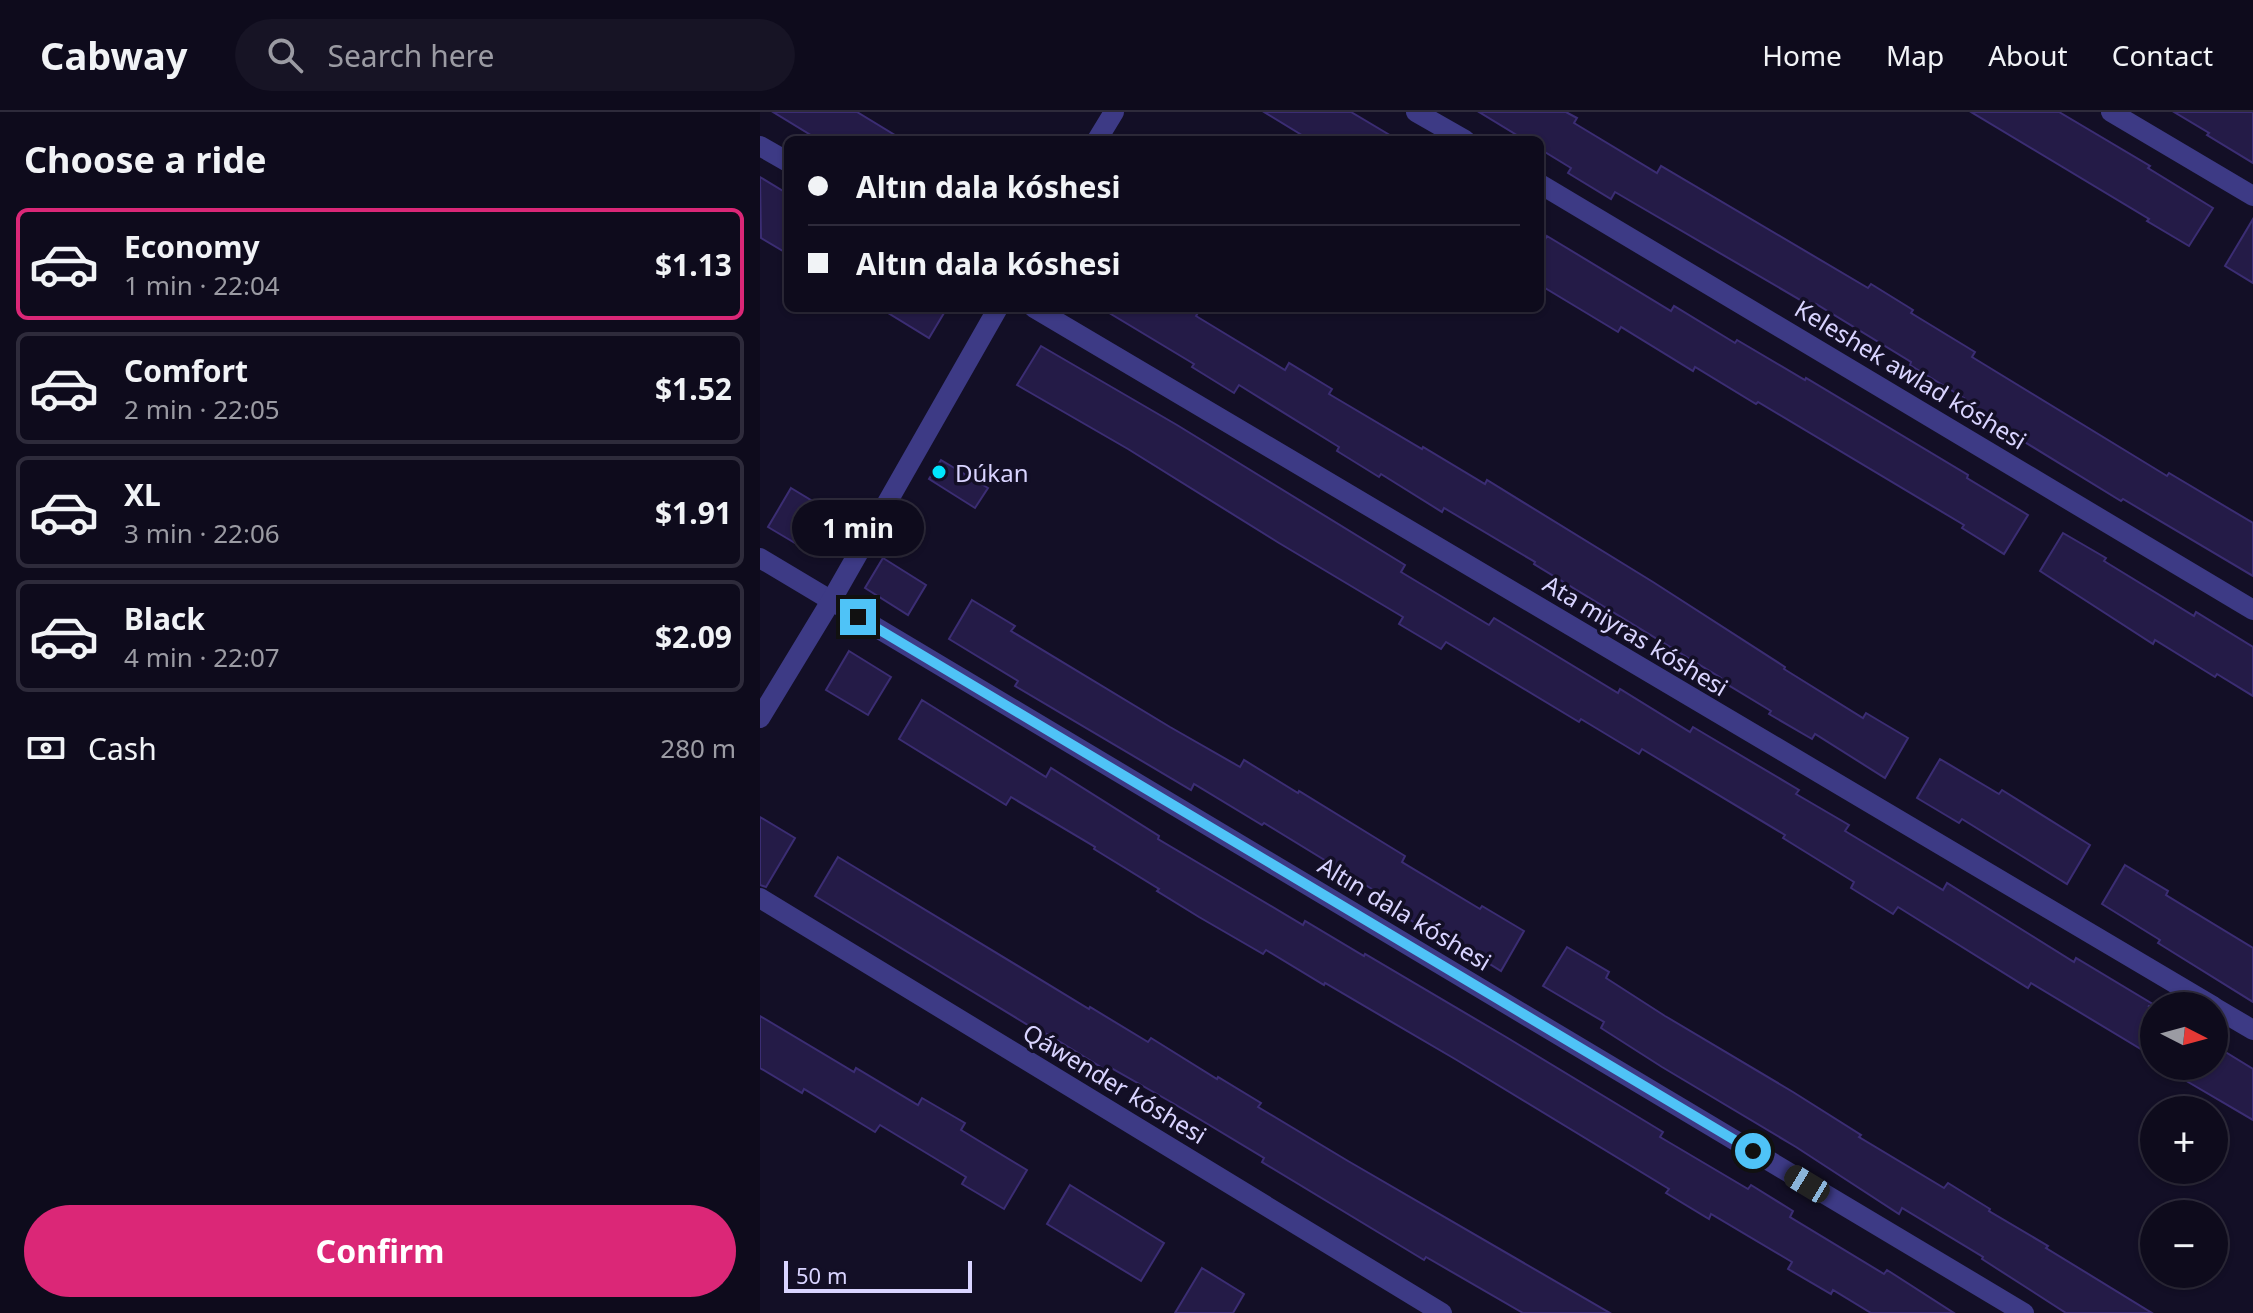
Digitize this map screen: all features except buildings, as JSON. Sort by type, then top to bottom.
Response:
[{"type":"street","points":[[1099,136],[1114,112]]},
{"type":"street","points":[[1416,112],[1458,136]]},
{"type":"street","points":[[2111,112],[2253,196]]},
{"type":"street","points":[[760,146],[784,160]]},
{"type":"street","name":"Keleshek awlad kóshesi","points":[[1544,186],[2253,610]]},
{"type":"street","points":[[760,718],[831,601],[996,312]]},
{"type":"street","name":"Ata miyras kóshesi","points":[[1041,312],[2190,992]]},
{"type":"street","name":"Altın dala kóshesi","points":[[760,558],[2024,1313]]},
{"type":"street","name":"Qáwender kóshesi","points":[[760,898],[1442,1313]]},
{"type":"street","name":"Ata miyras kóshesi","points":[[2228,1015],[2253,1030]]},
{"type":"place","name":"Dúkan","points":[[939,472]]},
{"type":"route","points":[[858,617],[1753,1151]]}]
